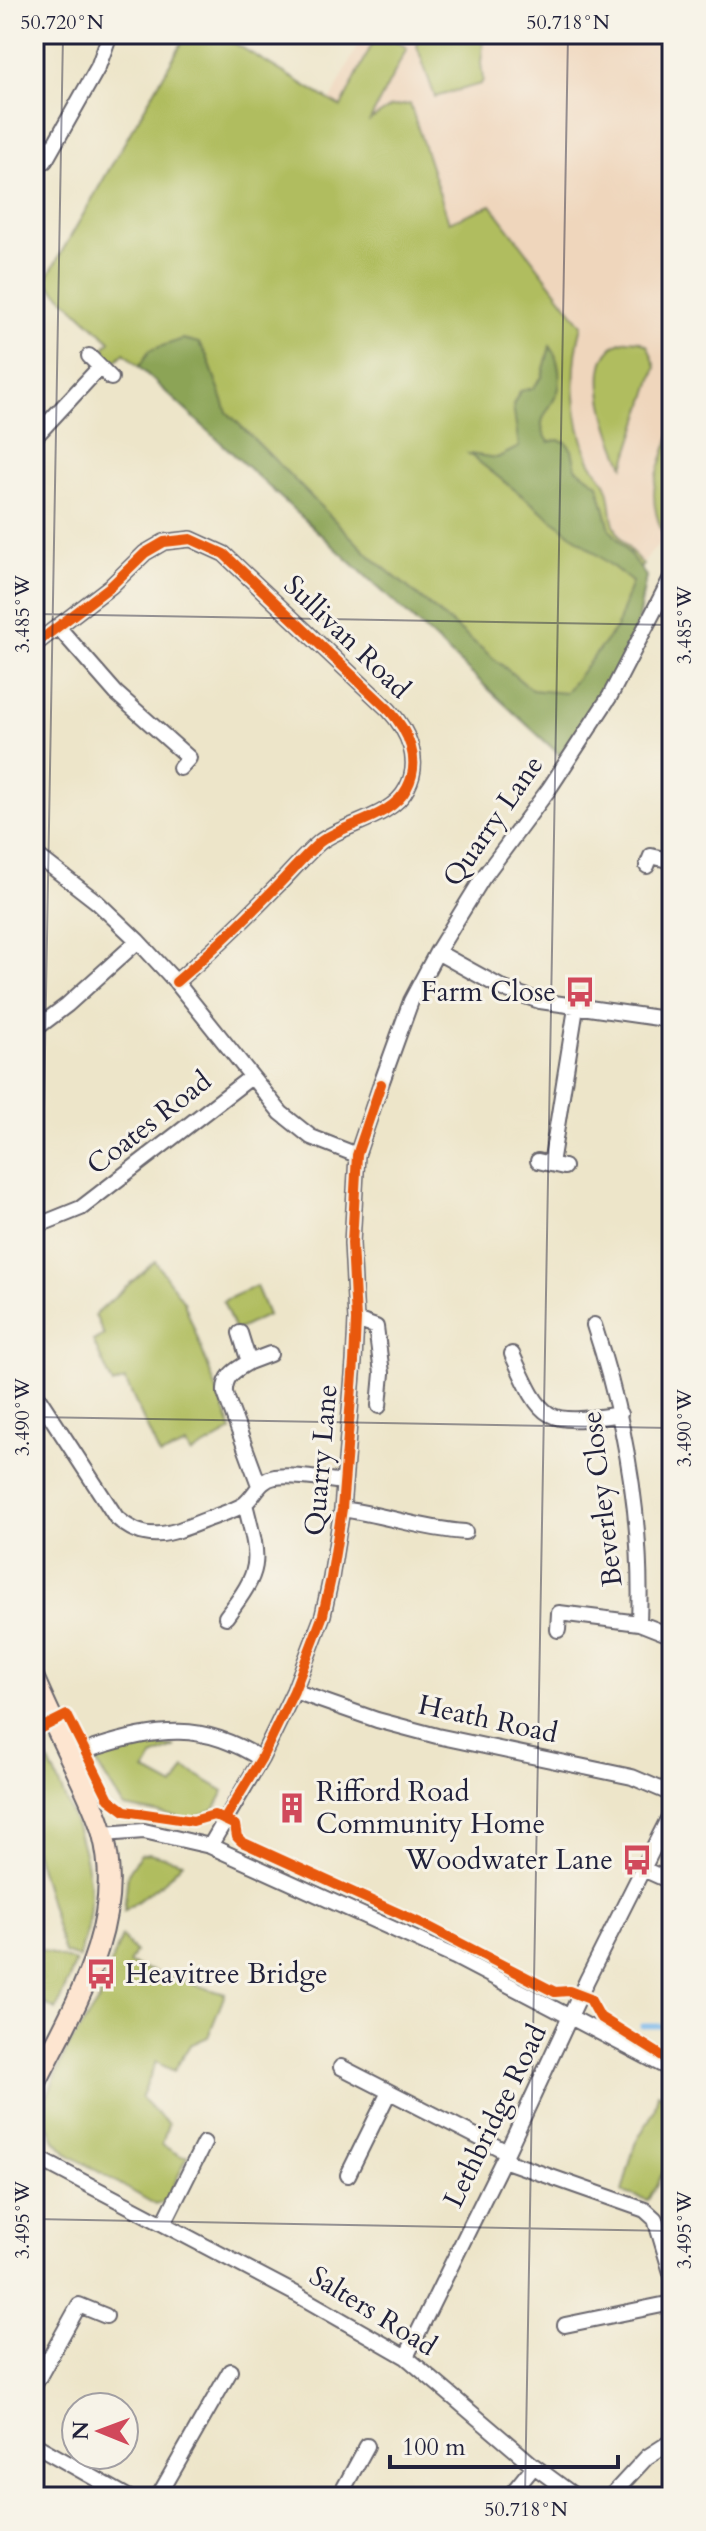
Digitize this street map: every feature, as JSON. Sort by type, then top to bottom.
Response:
[{"type":"main road","points":[[34,1679],[103,1834],[109,1867],[109,1896],[102,1941],[34,2086]]},
{"type":"street","points":[[34,138],[47,155],[98,67],[110,34]]},
{"type":"street","points":[[34,438],[94,362],[111,378]]},
{"type":"street","name":"Sullivan Road","points":[[34,645],[111,586],[145,553],[164,542],[191,539],[224,554],[304,627],[389,710],[409,738],[413,757],[406,791],[381,811],[321,841],[176,982]]},
{"type":"street","name":"Quarry Lane","points":[[210,1846],[261,1759],[294,1691],[323,1615],[342,1509],[356,1320],[352,1243],[357,1155],[411,1001],[482,879],[549,789],[610,696],[672,576]]},
{"type":"street","points":[[59,628],[116,693],[190,758]]},
{"type":"street","points":[[34,853],[97,902],[138,941],[176,982],[251,1077],[295,1126],[332,1147],[357,1155]]},
{"type":"street","points":[[651,855],[672,861]]},
{"type":"street","points":[[34,1030],[138,941]]},
{"type":"street","points":[[437,952],[504,989],[540,1001],[672,1020]]},
{"type":"street","points":[[551,1164],[576,1008]]},
{"type":"street","name":"Coates Road","points":[[34,1227],[81,1208],[251,1077]]},
{"type":"street","points":[[356,1320],[376,1327],[382,1373],[379,1406]]},
{"type":"street","name":"Beverley Close","points":[[594,1325],[620,1414],[633,1487],[641,1569],[639,1623]]},
{"type":"street","points":[[240,1333],[249,1362]]},
{"type":"street","points":[[259,1485],[225,1386],[234,1371],[270,1354]]},
{"type":"street","points":[[511,1354],[532,1399],[544,1412],[560,1419],[589,1419],[620,1414]]},
{"type":"street","points":[[34,1391],[40,1405],[116,1517],[128,1529],[145,1534],[162,1535],[245,1504],[259,1485],[273,1477],[344,1482]]},
{"type":"street","points":[[226,1617],[251,1584],[256,1561],[245,1504]]},
{"type":"street","points":[[342,1509],[441,1530],[465,1532]]},
{"type":"street","points":[[441,1513],[441,1530]]},
{"type":"street","points":[[558,1630],[559,1613],[639,1623],[672,1636]]},
{"type":"street","name":"Heath Road","points":[[294,1691],[377,1720],[437,1736],[632,1777],[672,1794]]},
{"type":"street","points":[[94,1748],[137,1734],[201,1732],[236,1743],[261,1759]]},
{"type":"street","name":"Lethbridge Road","points":[[406,2357],[672,1811]]},
{"type":"street","points":[[103,1834],[144,1831],[210,1846],[455,1957],[672,2070]]},
{"type":"street","points":[[643,1869],[672,1882]]},
{"type":"street","points":[[341,2067],[505,2156],[645,2210],[655,2219],[672,2276]]},
{"type":"street","points":[[348,2175],[389,2092]]},
{"type":"street","points":[[164,2223],[204,2143]]},
{"type":"street","name":"Salters Road","points":[[34,2156],[164,2223],[406,2357],[534,2466],[576,2497]]},
{"type":"street","points":[[565,2325],[672,2303]]},
{"type":"street","points":[[34,2386],[79,2305],[106,2316]]},
{"type":"street","points":[[158,2497],[230,2371]]},
{"type":"street","points":[[610,2497],[647,2457],[672,2441]]},
{"type":"street","points":[[34,2444],[128,2497]]},
{"type":"street","points":[[339,2497],[367,2446]]},
{"type":"street","points":[[509,2497],[534,2466]]},
{"type":"shaded area","points":[[187,34],[219,34],[331,100],[363,34],[672,34],[672,505],[662,540],[639,568],[646,576],[637,625],[560,755],[124,353],[114,363],[101,352],[110,341],[45,281]]},
{"type":"green space","points":[[187,34],[219,34],[341,107],[377,34],[386,34],[407,48],[370,120],[391,107],[410,104],[449,222],[491,205],[582,325],[575,376],[579,428],[590,461],[607,487],[616,530],[643,565],[639,569],[646,576],[637,625],[560,755],[124,353],[114,363],[101,352],[110,341],[45,281]]},
{"type":"green space","points":[[417,34],[484,34],[481,84],[435,97],[417,46]]},
{"type":"green space","points":[[183,339],[199,343],[207,356],[227,412],[371,557],[532,690],[565,693],[616,628],[632,582],[469,454],[497,458],[519,447],[513,405],[520,391],[533,388],[542,377],[550,346],[558,363],[560,378],[558,391],[543,418],[542,428],[549,442],[566,442],[572,450],[576,468],[598,484],[610,529],[646,576],[637,625],[608,688],[560,755],[139,367],[150,350]]},
{"type":"green space","points":[[628,340],[648,346],[656,367],[624,466],[606,415],[601,376],[604,360],[613,347]]},
{"type":"green space","points":[[672,431],[672,505],[663,534],[657,518],[654,492]]},
{"type":"green space","points":[[155,1261],[184,1302],[232,1431],[191,1454],[186,1445],[160,1456],[125,1380],[113,1385],[93,1341],[104,1335],[95,1315]]},
{"type":"green space","points":[[256,1286],[268,1315],[235,1331],[223,1301]]},
{"type":"green space","points":[[34,1729],[83,1848],[90,1898],[79,1958],[64,1953],[34,1848]]},
{"type":"green space","points":[[133,1744],[176,1747],[153,1757],[145,1771],[174,1787],[185,1768],[224,1791],[214,1810],[190,1819],[124,1807],[94,1759]]},
{"type":"green space","points":[[149,1853],[183,1862],[165,1881],[124,1911],[128,1873],[140,1855]]},
{"type":"green space","points":[[122,1937],[135,1952],[129,1964],[225,1994],[208,2037],[190,2045],[174,2071],[156,2062],[141,2098],[168,2124],[162,2145],[181,2156],[188,2156],[166,2201],[156,2205],[68,2154],[55,2140],[46,2120],[46,2099],[67,2049],[100,1999],[102,1985]]},
{"type":"green space","points":[[34,1948],[76,1962],[56,2010],[34,1998]]},
{"type":"green space","points":[[658,2093],[672,2101],[672,2156],[648,2200],[622,2192],[635,2144],[654,2111]]},
{"type":"waterway","points":[[642,2026],[672,2026]]},
{"type":"cycle path","points":[[34,645],[111,586],[145,553],[164,542],[191,539],[224,554],[389,710],[411,746],[411,777],[400,798],[379,813],[320,842],[176,982]]},
{"type":"cycle path","points":[[224,1820],[261,1759],[294,1691],[323,1615],[331,1578],[342,1509],[354,1362],[356,1320],[352,1243],[357,1155],[381,1084]]},
{"type":"cycle path","points":[[34,1718],[39,1729],[67,1715],[109,1799],[125,1811],[193,1821],[214,1815],[235,1825],[237,1837],[242,1842],[429,1927],[555,1992],[569,1991],[590,1999],[600,2017],[672,2062]]},
{"type":"place","name":"Farm Close","points":[[580,992]]},
{"type":"place","name":"Rifford Road Community Home","points":[[292,1808]]},
{"type":"place","name":"Woodwater Lane","points":[[637,1860]]},
{"type":"place","name":"Heavitree Bridge","points":[[101,1974]]}]
